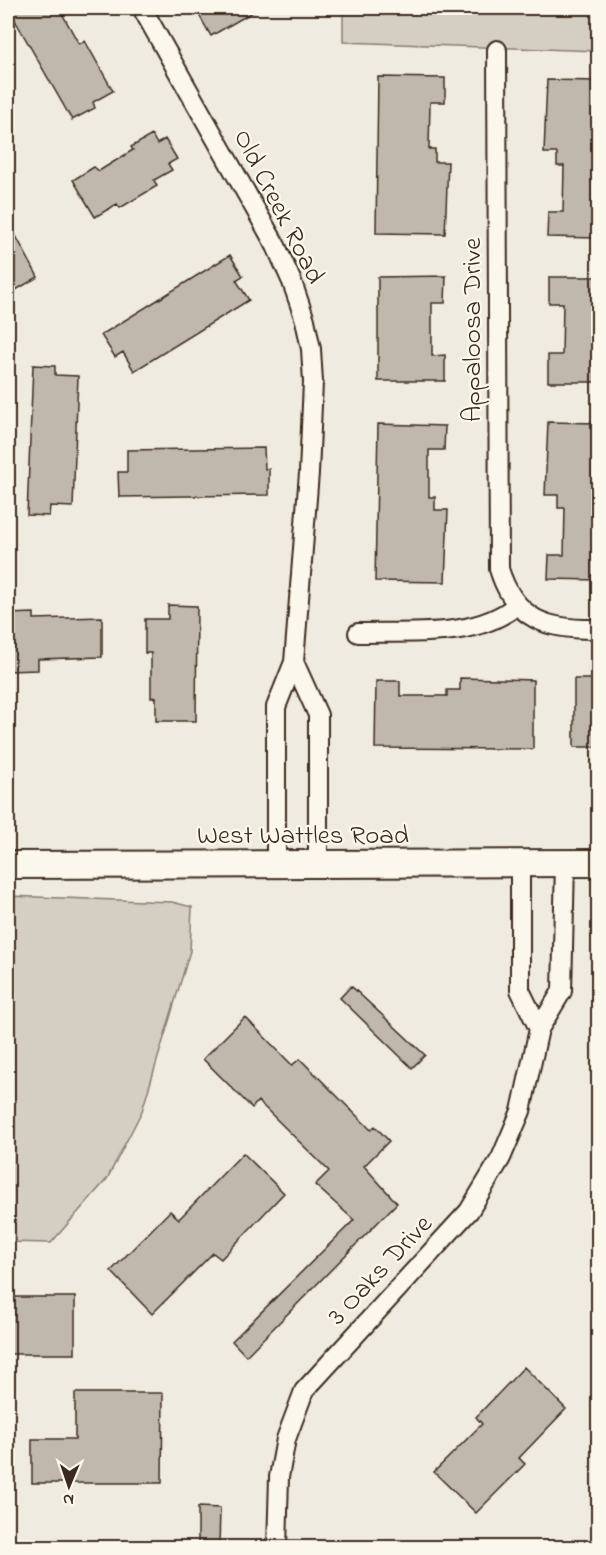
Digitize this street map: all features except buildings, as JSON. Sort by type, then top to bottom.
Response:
[{"type":"street","name":"Old Creek Road","points":[[142,8],[276,246],[305,320],[311,349],[313,382],[309,473],[294,662],[276,707],[276,864]]},
{"type":"street","name":"Appaloosa Drive","points":[[497,50],[498,556],[503,581],[517,604]]},
{"type":"street","points":[[358,633],[476,626],[495,620],[517,604],[532,618],[550,626],[598,629]]},
{"type":"street","name":"Old Creek Road","points":[[294,662],[318,714],[318,863]]},
{"type":"street","points":[[520,862],[519,990],[539,1029]]},
{"type":"street","name":"3 Oaks Drive","points":[[277,1548],[279,1477],[286,1439],[304,1391],[402,1282],[454,1229],[484,1190],[501,1158],[521,1111],[539,1029],[562,991],[565,862]]},
{"type":"street","name":"West Wattles Road","points":[[8,866],[598,863]]},
{"type":"shaded area","points":[[343,8],[598,8],[598,51],[343,42]]},
{"type":"shaded area","points":[[8,896],[172,902],[192,907],[190,951],[142,1111],[107,1179],[51,1243],[8,1242]]}]
